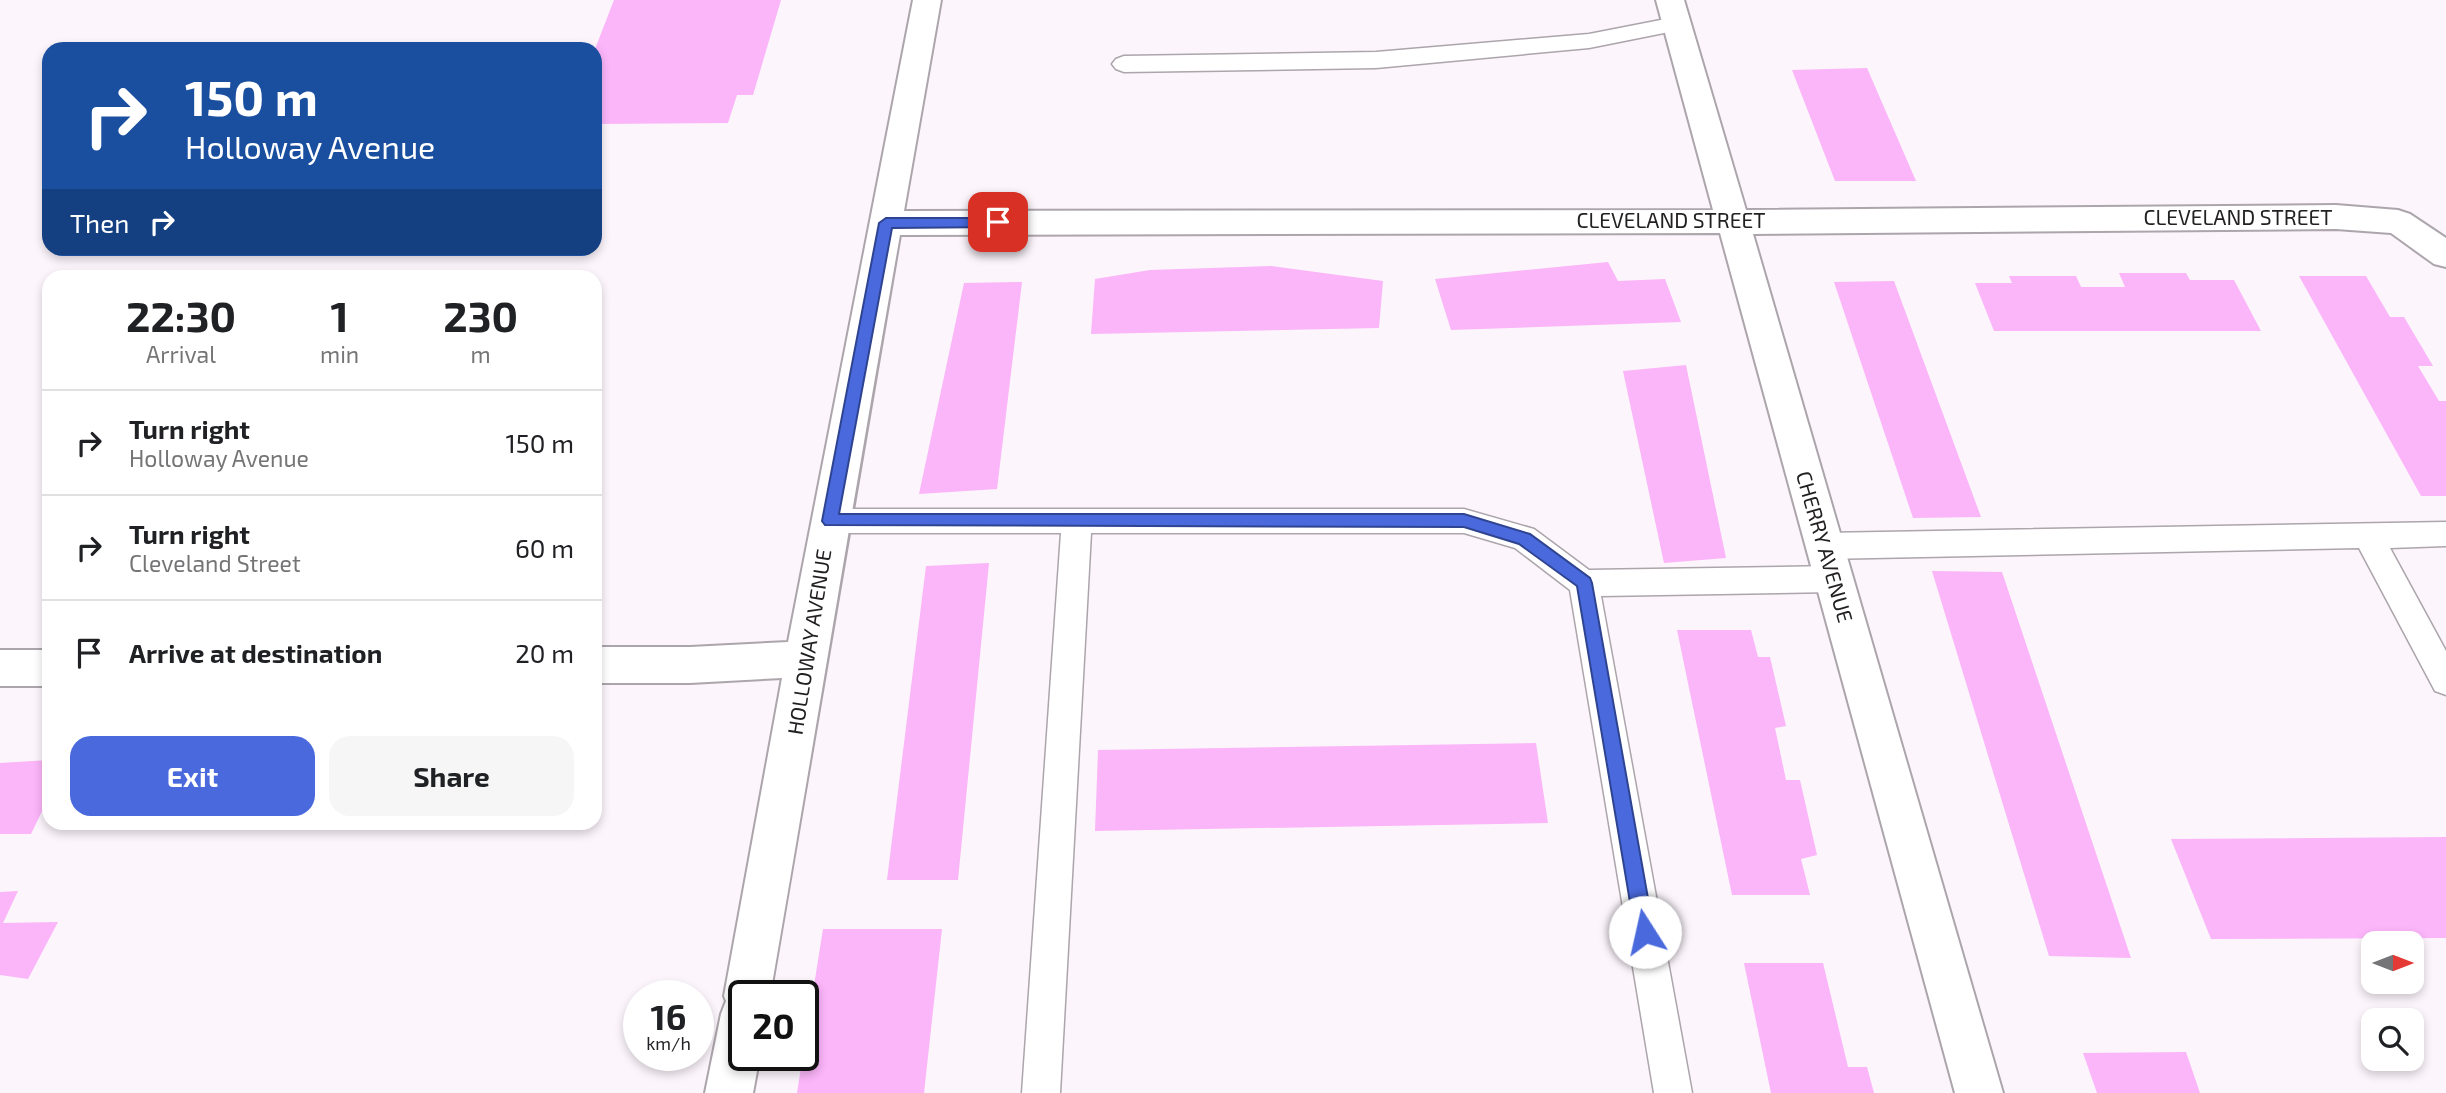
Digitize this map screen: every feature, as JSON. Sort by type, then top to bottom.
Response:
[{"type":"street","name":"HOLLOWAY AVENUE","points":[[750,980],[805,659],[927,0]]},
{"type":"street","name":"CHERRY AVENUE","points":[[1673,12],[1979,1093]]},
{"type":"street","name":"CLEVELAND STREET","points":[[886,223],[1733,222],[2336,217],[2398,222],[2446,255]]},
{"type":"street","points":[[602,665],[690,665],[805,659]]},
{"type":"street","points":[[0,668],[42,668]]},
{"type":"street","points":[[729,1093],[733,1071]]},
{"type":"lane","points":[[1124,64],[1376,60],[1589,41],[1673,12]]},
{"type":"lane","points":[[830,521],[1464,521],[1524,538],[1584,583],[1829,562],[2446,534]]},
{"type":"lane","points":[[1041,1093],[1077,521]]},
{"type":"lane","points":[[2368,536],[2446,681]]},
{"type":"lane","points":[[1584,583],[1673,1093]]},
{"type":"building","points":[[614,0],[781,0],[753,95],[737,95],[728,123],[602,124],[602,42],[598,42]]},
{"type":"building","points":[[1867,68],[1916,181],[1835,181],[1792,70]]},
{"type":"building","points":[[1608,262],[1618,281],[1665,279],[1681,322],[1451,330],[1435,279]]},
{"type":"building","points":[[1271,266],[1383,281],[1379,328],[1091,334],[1095,279],[1150,270]]},
{"type":"building","points":[[2119,273],[2186,273],[2190,280],[2234,280],[2261,331],[1994,331],[1975,283],[2012,283],[2009,276],[2076,276],[2081,287],[2125,287]]},
{"type":"building","points":[[2299,276],[2366,276],[2390,317],[2404,317],[2433,366],[2418,366],[2439,401],[2446,401],[2446,496],[2421,496]]},
{"type":"building","points":[[1894,281],[1981,517],[1913,518],[1834,282]]},
{"type":"building","points":[[1022,282],[997,489],[919,494],[964,283]]},
{"type":"building","points":[[1686,365],[1726,558],[1664,563],[1623,371]]},
{"type":"building","points":[[989,563],[958,880],[887,880],[926,566]]},
{"type":"building","points":[[1932,571],[2002,572],[2131,958],[2049,956]]},
{"type":"building","points":[[1677,630],[1751,630],[1758,657],[1770,657],[1786,726],[1775,728],[1786,780],[1800,780],[1817,855],[1801,859],[1810,895],[1732,895]]},
{"type":"building","points":[[1536,743],[1548,823],[1095,831],[1098,750]]},
{"type":"building","points":[[42,760],[42,811],[31,834],[0,834],[0,763]]},
{"type":"building","points":[[2446,837],[2446,938],[2424,938],[2424,931],[2361,931],[2361,938],[2211,939],[2171,839]]},
{"type":"building","points":[[18,891],[3,923],[58,922],[28,979],[0,975],[0,892]]},
{"type":"building","points":[[823,929],[942,929],[924,1093],[797,1093],[800,1071],[819,1071],[819,980],[815,980]]},
{"type":"building","points":[[1744,963],[1823,963],[1848,1067],[1867,1067],[1874,1093],[1771,1093]]},
{"type":"building","points":[[2186,1052],[2200,1093],[2097,1093],[2083,1053]]},
{"type":"route","points":[[998,222],[886,223],[830,521],[1464,521],[1524,538],[1557,560],[1584,583],[1645,932]]}]
